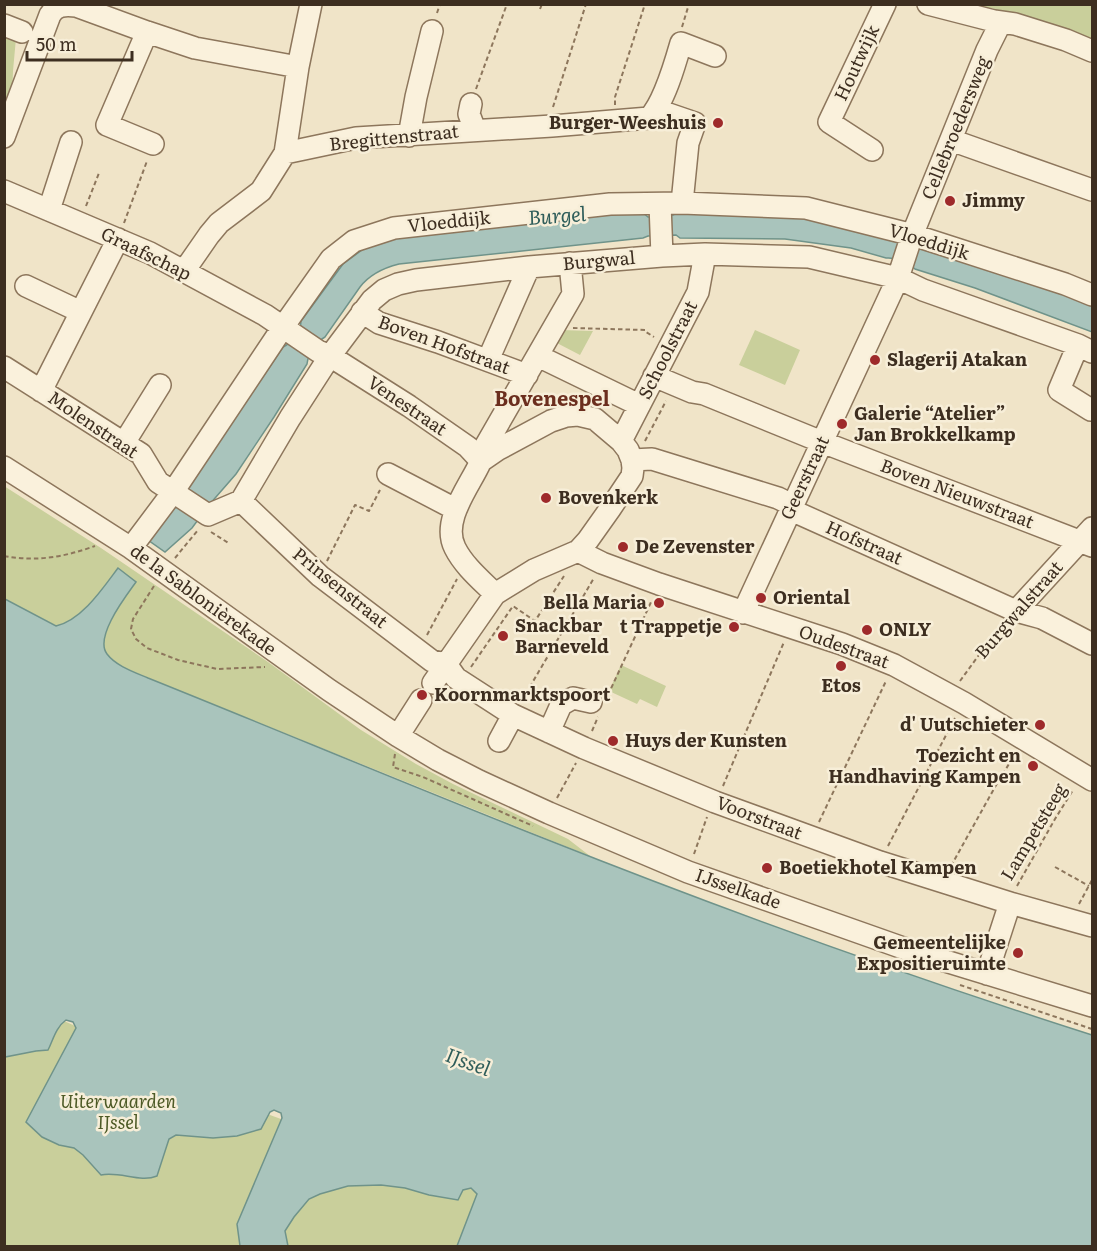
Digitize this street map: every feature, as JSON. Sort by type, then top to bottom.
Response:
[{"type":"street","points":[[184,272],[219,223],[261,191],[285,153],[298,67],[311,4]]},
{"type":"street","name":"Houtwijk","points":[[872,150],[829,122],[885,4]]},
{"type":"street","points":[[928,4],[1008,23],[1066,40],[1092,51]]},
{"type":"street","points":[[4,137],[50,15],[54,9],[66,5],[76,6],[195,48],[298,67]]},
{"type":"street","name":"Cellebroedersweg","points":[[899,273],[987,50],[1008,23]]},
{"type":"street","points":[[409,136],[432,31]]},
{"type":"street","points":[[147,32],[107,125],[153,144]]},
{"type":"street","points":[[682,203],[688,143],[695,123],[657,110],[681,43],[715,56]]},
{"type":"street","points":[[471,104],[469,114],[475,130]]},
{"type":"street","name":"Bregittenstraat","points":[[285,153],[356,138],[650,118],[657,110]]},
{"type":"street","points":[[951,140],[1092,190]]},
{"type":"street","points":[[49,210],[71,142]]},
{"type":"street","name":"Graafschap","points":[[4,191],[150,253],[265,315],[324,353]]},
{"type":"street","name":"Vloeddijk","points":[[122,542],[177,495],[289,330],[332,259],[354,241],[394,228],[610,204],[661,208],[682,203],[806,208],[912,236],[1065,284],[1092,295]]},
{"type":"street","points":[[661,208],[662,250]]},
{"type":"street","points":[[42,391],[118,238]]},
{"type":"street","name":"Burgwal","points":[[241,501],[290,418],[324,353],[384,290],[416,280],[662,250],[705,254],[809,257],[899,273],[922,290],[1085,349]]},
{"type":"street","name":"Schoolstraat","points":[[621,441],[698,291],[705,254]]},
{"type":"street","points":[[495,594],[465,563],[455,548],[452,528],[455,509],[481,461],[486,445],[573,294],[570,263]]},
{"type":"street","points":[[488,360],[529,267]]},
{"type":"street","name":"Geerstraat","points":[[743,613],[899,273]]},
{"type":"street","points":[[26,286],[81,312]]},
{"type":"street","name":"Boven Hofstraat","points":[[362,312],[379,323],[527,375]]},
{"type":"street","points":[[1085,349],[1059,390],[1091,410]]},
{"type":"street","name":"Venestraat","points":[[324,353],[409,405],[468,447],[481,461]]},
{"type":"street","points":[[538,356],[639,405]]},
{"type":"street","name":"Molenstraat","points":[[4,367],[141,454],[158,482],[205,518]]},
{"type":"street","name":"Boven Nieuwstraat","points":[[654,376],[822,442],[1088,538]]},
{"type":"street","points":[[124,443],[160,385]]},
{"type":"street","points":[[398,736],[495,594],[534,570],[578,550],[597,529],[632,476],[632,460],[628,450],[595,419],[587,416],[566,416],[552,421],[481,461]]},
{"type":"street","name":"Hofstraat","points":[[632,460],[652,459],[778,498],[788,503],[790,510],[1016,611],[1041,618],[1092,644]]},
{"type":"street","name":"de la Sablonièrekade","points":[[4,467],[122,542],[398,736]]},
{"type":"street","points":[[388,474],[455,509]]},
{"type":"street","points":[[205,518],[241,501]]},
{"type":"street","name":"Prinsenstraat","points":[[241,501],[320,576],[432,661],[446,664]]},
{"type":"street","name":"Burgwalstraat","points":[[1016,611],[1088,538]]},
{"type":"street","name":"Oudestraat","points":[[578,550],[603,563],[659,584],[842,644],[894,665],[957,699],[1088,778]]},
{"type":"street","name":"Voorstraat","points":[[446,664],[456,678],[513,715],[584,748],[715,802],[880,862],[1092,926]]},
{"type":"street","points":[[549,732],[561,705],[573,698],[600,703]]},
{"type":"street","points":[[499,741],[513,715]]},
{"type":"street","name":"IJsselkade","points":[[398,736],[438,759],[549,813],[688,872],[895,945],[1092,1006]]},
{"type":"street","points":[[987,974],[1010,903]]},
{"type":"path","points":[[471,104],[507,4]]},
{"type":"path","points":[[540,9],[542,4]]},
{"type":"path","points":[[552,126],[553,106],[586,4]]},
{"type":"path","points":[[614,122],[615,97],[645,4]]},
{"type":"path","points":[[681,43],[679,36],[689,4]]},
{"type":"path","points":[[118,238],[153,144]]},
{"type":"path","points":[[79,222],[99,173]]},
{"type":"path","points":[[554,327],[645,330],[669,346]]},
{"type":"path","points":[[632,460],[641,449],[675,385]]},
{"type":"path","points":[[320,576],[355,505],[369,511],[388,474]]},
{"type":"path","points":[[230,544],[205,518],[163,571],[133,619],[131,629],[136,639],[147,648],[178,660],[217,669],[272,666],[287,660]]},
{"type":"path","points":[[4,556],[52,558],[70,555],[95,546],[122,542]]},
{"type":"path","points":[[460,681],[513,606],[535,621],[573,562],[578,550]]},
{"type":"path","points":[[419,651],[465,563]]},
{"type":"path","points":[[513,715],[603,563]]},
{"type":"path","points":[[549,813],[584,748],[600,703],[659,584]]},
{"type":"path","name":"Burgwalstraat","points":[[880,862],[957,699],[984,648],[1016,611]]},
{"type":"path","points":[[688,872],[710,809],[720,795],[790,628]]},
{"type":"path","points":[[811,837],[894,665]]},
{"type":"path","points":[[943,882],[1024,739]]},
{"type":"path","name":"Lampetsteeg","points":[[1010,903],[1012,894],[1050,828],[1088,778]]},
{"type":"path","points":[[1054,867],[1089,886]]},
{"type":"path","points":[[1071,919],[1092,880]]},
{"type":"green space","points":[[947,5],[1092,5],[1092,47],[998,14],[997,10],[992,8],[991,12]]},
{"type":"green space","points":[[5,32],[16,38],[12,99],[5,108]]},
{"type":"green space","points":[[560,330],[593,331],[580,355],[555,342]]},
{"type":"green space","points":[[755,330],[800,350],[785,385],[739,365]]},
{"type":"green space","points":[[4,486],[101,548],[268,662],[361,730],[453,784],[568,839],[590,856],[120,665],[107,654],[104,647],[105,638],[113,617],[136,582],[118,568],[84,610],[66,623],[57,626],[5,599]]},
{"type":"green space","points":[[621,665],[666,686],[657,707],[640,699],[637,704],[609,691]]},
{"type":"green space","name":"Uiterwaarden IJssel","points":[[5,994],[270,1115],[465,1186],[648,1246],[5,1246]]},
{"type":"water","points":[[642,212],[648,217],[673,215],[679,212],[792,213],[923,244],[1092,305],[1092,332],[975,288],[915,269],[898,259],[851,248],[785,239],[648,236],[399,264],[377,272],[360,287],[325,337],[313,349],[307,364],[236,474],[192,528],[165,552],[148,540],[208,458],[283,347],[295,336],[301,321],[343,264],[366,247],[377,241],[425,231]]},
{"type":"water","name":"IJssel","points":[[118,568],[136,582],[108,627],[104,647],[115,662],[126,668],[444,799],[679,891],[885,966],[1092,1035],[1092,1246],[457,1246],[477,1194],[471,1188],[463,1190],[458,1200],[381,1185],[348,1186],[309,1199],[285,1231],[288,1246],[240,1246],[237,1224],[282,1118],[281,1113],[274,1110],[270,1112],[261,1129],[237,1136],[213,1138],[176,1135],[169,1139],[157,1176],[150,1178],[115,1174],[101,1175],[74,1148],[59,1145],[42,1137],[26,1122],[76,1028],[73,1022],[66,1020],[57,1030],[48,1050],[5,1057],[5,599],[56,626],[66,623],[83,610],[99,594]]},
{"type":"place","name":"Burger-Weeshuis","points":[[718,123]]},
{"type":"place","name":"Jimmy","points":[[950,201]]},
{"type":"place","name":"Slagerij Atakan","points":[[875,360]]},
{"type":"place","name":"Galerie “Atelier” Jan Brokkelkamp","points":[[842,424]]},
{"type":"place","name":"Bovenkerk","points":[[546,498]]},
{"type":"place","name":"De Zevenster","points":[[623,547]]},
{"type":"place","name":"Oriental","points":[[761,598]]},
{"type":"place","name":"Bella Maria","points":[[659,603]]},
{"type":"place","name":"t Trappetje","points":[[734,627]]},
{"type":"place","name":"ONLY","points":[[867,630]]},
{"type":"place","name":"Snackbar Barneveld","points":[[503,636]]},
{"type":"place","name":"Etos","points":[[841,666]]},
{"type":"place","name":"Koornmarktspoort","points":[[422,695]]},
{"type":"place","name":"d' Uutschieter","points":[[1040,725]]},
{"type":"place","name":"Huys der Kunsten","points":[[613,741]]},
{"type":"place","name":"Toezicht en Handhaving Kampen","points":[[1033,766]]},
{"type":"place","name":"Boetiekhotel Kampen","points":[[767,868]]},
{"type":"place","name":"Gemeentelijke Expositieruimte","points":[[1018,953]]},
{"type":"district","name":"Bovenespel","points":[[552,399]]},
{"type":"water label","name":"Burgel","points":[[557,216]]}]
